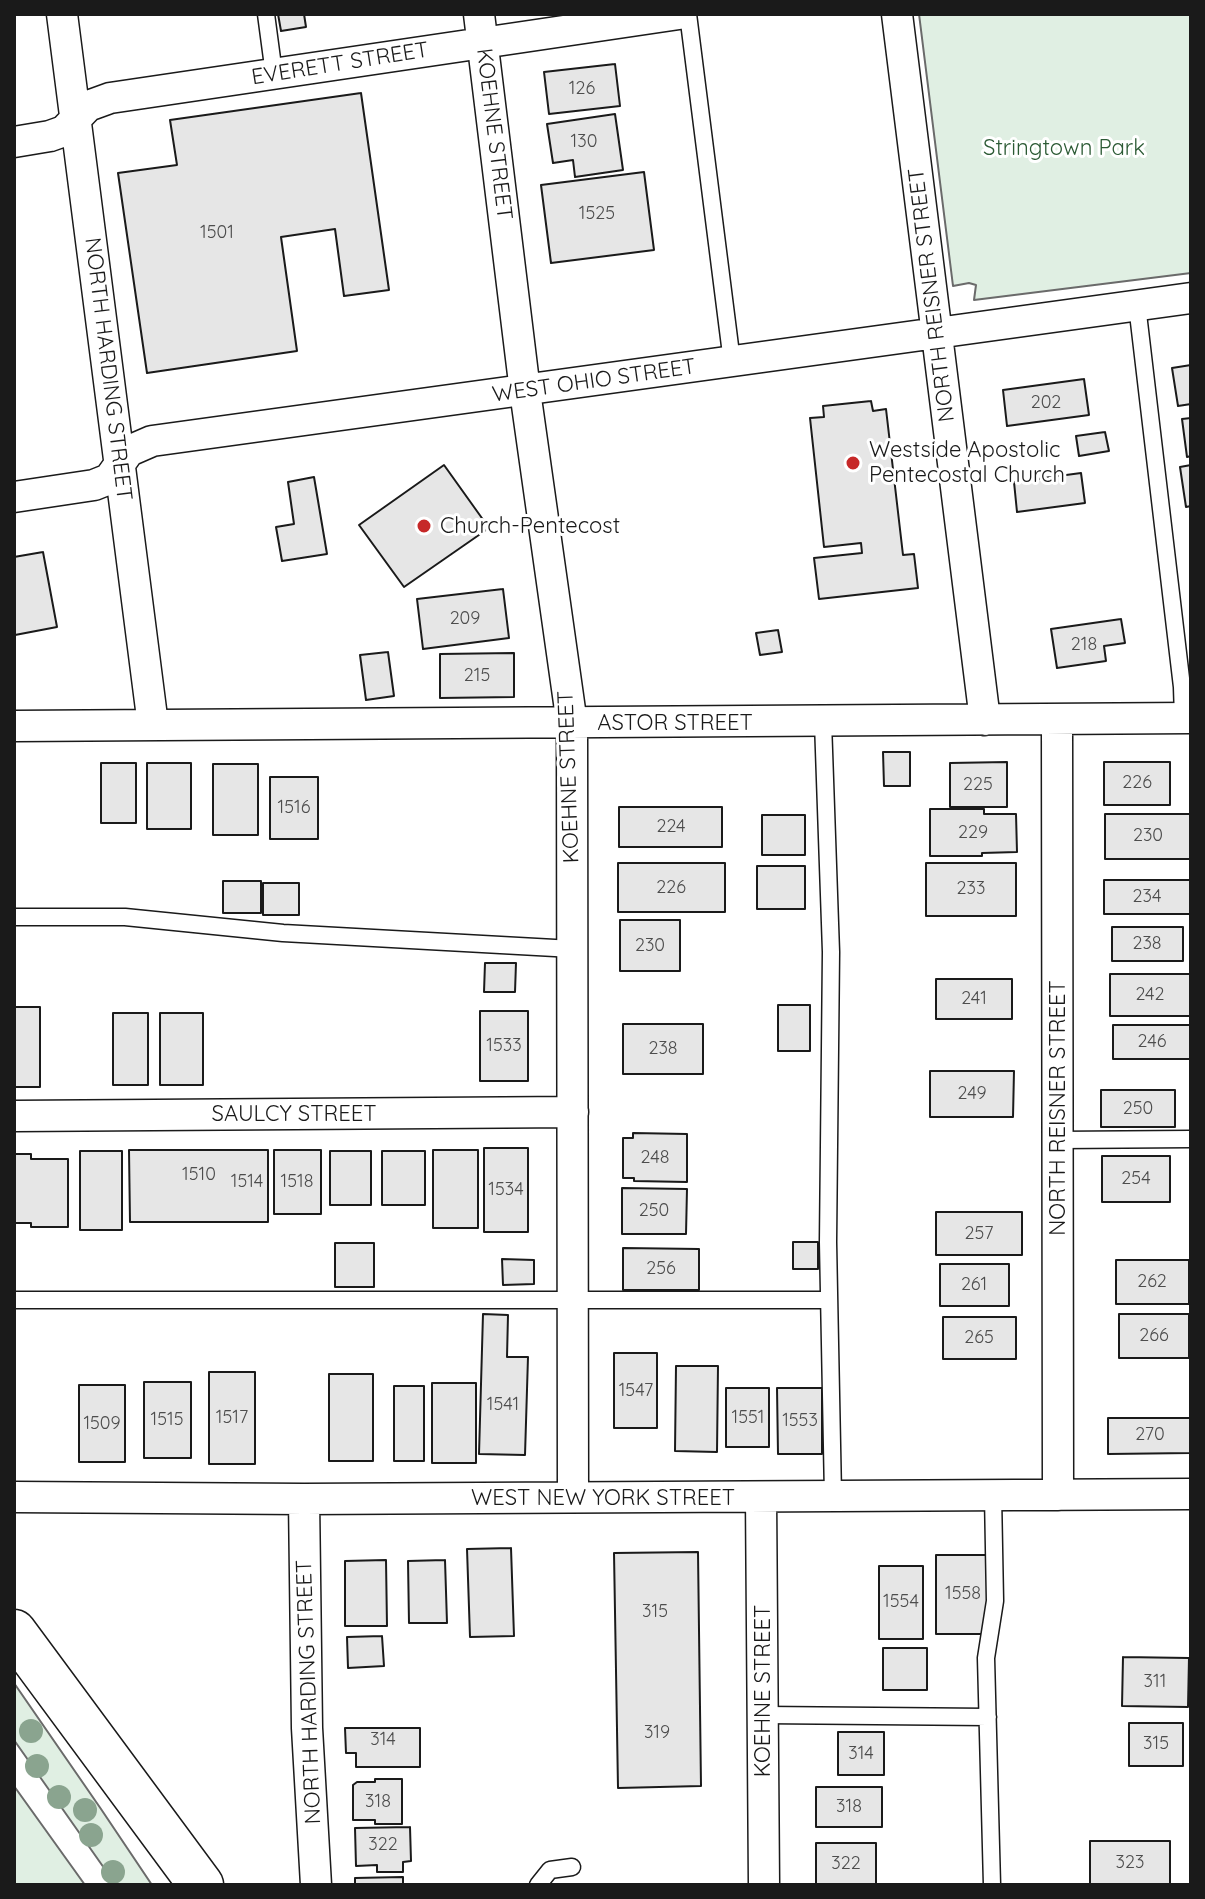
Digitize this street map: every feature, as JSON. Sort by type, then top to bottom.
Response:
[{"type":"main road","points":[[14,1632],[201,1885]]},
{"type":"street","name":"NORTH HARDING STREET","points":[[62,14],[153,725]]},
{"type":"street","name":"EVERETT STREET","points":[[14,142],[64,131],[88,106],[110,98],[274,74],[481,28],[679,14]]},
{"type":"street","name":"NORTH REISNER STREET","points":[[897,14],[985,720]]},
{"type":"street","name":"KOEHNE STREET","points":[[481,28],[525,391],[572,724],[573,1497]]},
{"type":"street","name":"WEST OHIO STREET","points":[[14,497],[89,487],[109,479],[129,451],[152,441],[1191,298]]},
{"type":"street","name":"ASTOR STREET","points":[[14,726],[1187,718]]},
{"type":"street","name":"NORTH REISNER STREET","points":[[1057,720],[1058,1495]]},
{"type":"street","name":"SAULCY STREET","points":[[14,1116],[573,1112]]},
{"type":"street","name":"WEST NEW YORK STREET","points":[[14,1497],[304,1499],[1191,1494]]},
{"type":"street","name":"KOEHNE STREET","points":[[761,1497],[764,1885]]},
{"type":"street","name":"NORTH HARDING STREET","points":[[304,1499],[307,1728],[316,1885]]},
{"type":"lane","points":[[266,14],[274,74]]},
{"type":"lane","points":[[688,14],[732,362]]},
{"type":"lane","points":[[1137,305],[1187,718]]},
{"type":"lane","points":[[823,722],[831,952],[829,1300],[833,1496]]},
{"type":"lane","points":[[14,917],[125,917],[283,933],[573,949]]},
{"type":"lane","points":[[1058,1140],[1191,1139]]},
{"type":"lane","points":[[14,1300],[829,1300]]},
{"type":"lane","points":[[992,1885],[986,1658],[995,1601],[993,1495]]},
{"type":"lane","points":[[763,1715],[988,1717]]},
{"type":"lane","points":[[538,1885],[550,1870],[572,1867]]},
{"type":"green space","name":"Stringtown Park","points":[[919,14],[1191,14],[1191,273],[974,300],[976,285],[953,286]]},
{"type":"green space","points":[[14,1683],[152,1885],[116,1885],[14,1740]]},
{"type":"green space","points":[[14,1786],[85,1885],[14,1885]]},
{"type":"building","points":[[278,14],[304,14],[306,27],[281,31]]},
{"type":"building","points":[[615,64],[620,106],[549,114],[544,72]]},
{"type":"building","points":[[361,93],[389,290],[344,296],[335,229],[281,237],[297,351],[147,373],[118,173],[177,165],[170,120]]},
{"type":"building","points":[[615,114],[623,170],[575,177],[573,160],[553,163],[547,124]]},
{"type":"building","points":[[644,172],[654,250],[551,263],[541,185]]},
{"type":"building","points":[[1191,365],[1191,404],[1178,406],[1172,368]]},
{"type":"building","points":[[1084,379],[1089,415],[1007,426],[1003,390]]},
{"type":"building","name":"Westside Apostolic Pentecostal Church","points":[[871,401],[873,411],[886,409],[903,555],[914,554],[918,588],[819,599],[814,558],[862,553],[861,543],[824,547],[810,418],[824,417],[823,406]]},
{"type":"building","points":[[1191,418],[1191,456],[1187,457],[1182,419]]},
{"type":"building","points":[[1105,432],[1109,451],[1079,456],[1076,436]]},
{"type":"building","name":"Church-Pentecost","points":[[444,465],[489,528],[404,587],[359,525]]},
{"type":"building","points":[[1191,465],[1191,506],[1186,507],[1180,467]]},
{"type":"building","points":[[1081,473],[1085,503],[1017,512],[1014,482]]},
{"type":"building","points":[[314,477],[327,554],[282,561],[276,527],[294,524],[288,482]]},
{"type":"building","points":[[43,552],[57,627],[15,635],[14,557]]},
{"type":"building","points":[[503,589],[509,638],[423,649],[417,599]]},
{"type":"building","points":[[1121,619],[1125,643],[1104,646],[1106,661],[1057,668],[1051,629]]},
{"type":"building","points":[[778,630],[782,652],[760,655],[756,633]]},
{"type":"building","points":[[388,652],[394,696],[366,700],[360,655]]},
{"type":"building","points":[[514,653],[514,697],[440,698],[440,654]]},
{"type":"building","points":[[883,752],[910,752],[910,786],[884,786]]},
{"type":"building","points":[[1007,762],[1007,807],[950,807],[950,763]]},
{"type":"building","points":[[1104,762],[1170,762],[1170,805],[1104,805]]},
{"type":"building","points":[[101,763],[136,763],[136,823],[101,823]]},
{"type":"building","points":[[147,763],[191,763],[191,829],[147,829]]},
{"type":"building","points":[[213,764],[258,764],[258,835],[213,835]]},
{"type":"building","points":[[270,777],[318,777],[318,839],[270,839]]},
{"type":"building","points":[[619,807],[722,807],[722,847],[619,847]]},
{"type":"building","points":[[930,809],[984,809],[984,814],[1016,814],[1017,852],[930,856]]},
{"type":"building","points":[[1105,814],[1191,814],[1191,859],[1105,859]]},
{"type":"building","points":[[762,815],[805,815],[805,855],[762,855]]},
{"type":"building","points":[[618,863],[725,863],[725,912],[618,912]]},
{"type":"building","points":[[926,863],[1016,863],[1016,916],[926,916]]},
{"type":"building","points":[[757,866],[805,866],[805,909],[757,909]]},
{"type":"building","points":[[1104,880],[1191,880],[1191,914],[1104,914]]},
{"type":"building","points":[[223,881],[261,881],[261,913],[223,913]]},
{"type":"building","points":[[263,883],[299,883],[299,915],[263,915]]},
{"type":"building","points":[[620,920],[680,920],[680,971],[620,971]]},
{"type":"building","points":[[1112,927],[1183,927],[1183,961],[1112,961]]},
{"type":"building","points":[[485,963],[516,963],[515,992],[484,992]]},
{"type":"building","points":[[1110,974],[1191,974],[1191,1016],[1110,1016]]},
{"type":"building","points":[[936,979],[1012,979],[1012,1019],[936,1019]]},
{"type":"building","points":[[778,1005],[810,1005],[810,1051],[778,1051]]},
{"type":"building","points":[[14,1007],[40,1007],[40,1087],[14,1087]]},
{"type":"building","points":[[480,1011],[528,1011],[528,1081],[480,1081]]},
{"type":"building","points":[[113,1013],[148,1013],[148,1085],[113,1085]]},
{"type":"building","points":[[160,1013],[203,1013],[203,1085],[160,1085]]},
{"type":"building","points":[[623,1024],[703,1024],[703,1074],[623,1074]]},
{"type":"building","points":[[1113,1025],[1191,1025],[1191,1059],[1113,1059]]},
{"type":"building","points":[[930,1071],[1014,1071],[1013,1117],[930,1117]]},
{"type":"building","points":[[1101,1090],[1175,1090],[1175,1127],[1101,1127]]},
{"type":"building","points":[[633,1133],[687,1134],[687,1182],[623,1178],[623,1138],[633,1138]]},
{"type":"building","points":[[484,1148],[528,1148],[528,1232],[484,1232]]},
{"type":"building","points":[[129,1150],[268,1150],[268,1222],[130,1222]]},
{"type":"building","points":[[274,1150],[321,1150],[321,1214],[274,1214]]},
{"type":"building","points":[[433,1150],[478,1150],[478,1228],[433,1228]]},
{"type":"building","points":[[80,1151],[122,1151],[122,1230],[80,1230]]},
{"type":"building","points":[[330,1151],[371,1151],[371,1205],[330,1205]]},
{"type":"building","points":[[382,1151],[425,1151],[425,1205],[382,1205]]},
{"type":"building","points":[[14,1154],[31,1154],[31,1159],[68,1159],[68,1227],[31,1227],[31,1223],[14,1223]]},
{"type":"building","points":[[1102,1156],[1170,1156],[1170,1202],[1102,1202]]},
{"type":"building","points":[[622,1188],[687,1189],[686,1234],[622,1234]]},
{"type":"building","points":[[936,1212],[1022,1212],[1022,1255],[936,1255]]},
{"type":"building","points":[[793,1242],[818,1242],[818,1269],[793,1269]]},
{"type":"building","points":[[335,1243],[374,1243],[374,1287],[335,1287]]},
{"type":"building","points":[[623,1248],[699,1249],[699,1290],[623,1290]]},
{"type":"building","points":[[502,1259],[534,1260],[534,1284],[503,1285]]},
{"type":"building","points":[[1116,1260],[1189,1260],[1189,1304],[1116,1304]]},
{"type":"building","points":[[940,1264],[1009,1264],[1009,1306],[940,1306]]},
{"type":"building","points":[[483,1314],[508,1315],[507,1357],[528,1357],[525,1455],[479,1454]]},
{"type":"building","points":[[1119,1314],[1189,1314],[1189,1358],[1119,1358]]},
{"type":"building","points":[[943,1317],[1016,1317],[1016,1359],[943,1359]]},
{"type":"building","points":[[614,1353],[657,1353],[657,1428],[614,1428]]},
{"type":"building","points":[[676,1366],[718,1366],[717,1452],[675,1451]]},
{"type":"building","points":[[209,1372],[255,1372],[255,1464],[209,1464]]},
{"type":"building","points":[[329,1374],[373,1374],[373,1461],[329,1461]]},
{"type":"building","points":[[144,1382],[191,1382],[191,1458],[144,1458]]},
{"type":"building","points":[[432,1383],[476,1383],[476,1463],[432,1463]]},
{"type":"building","points":[[79,1385],[125,1385],[125,1462],[79,1462]]},
{"type":"building","points":[[394,1386],[424,1386],[424,1461],[394,1461]]},
{"type":"building","points":[[726,1388],[769,1388],[769,1447],[726,1447]]},
{"type":"building","points":[[777,1388],[822,1388],[822,1454],[778,1454]]},
{"type":"building","points":[[1108,1418],[1191,1418],[1191,1453],[1108,1454]]},
{"type":"building","points":[[511,1548],[514,1636],[470,1637],[467,1549]]},
{"type":"building","points":[[698,1552],[701,1786],[618,1788],[614,1553]]},
{"type":"building","points":[[936,1555],[989,1555],[989,1634],[936,1634]]},
{"type":"building","points":[[386,1560],[387,1626],[345,1626],[345,1561]]},
{"type":"building","points":[[445,1560],[447,1623],[409,1623],[408,1561]]},
{"type":"building","points":[[879,1566],[923,1566],[923,1639],[879,1639]]},
{"type":"building","points":[[382,1636],[384,1666],[348,1668],[347,1637]]},
{"type":"building","points":[[883,1648],[927,1648],[927,1690],[883,1690]]},
{"type":"building","points":[[1123,1657],[1189,1658],[1188,1707],[1122,1706]]},
{"type":"building","points":[[1129,1723],[1183,1723],[1183,1766],[1129,1766]]},
{"type":"building","points":[[345,1728],[420,1728],[420,1767],[356,1767],[356,1753],[346,1753]]},
{"type":"building","points":[[838,1732],[884,1732],[884,1775],[838,1775]]},
{"type":"building","points":[[375,1779],[402,1779],[402,1824],[353,1820],[353,1785],[357,1782],[375,1782]]},
{"type":"building","points":[[816,1787],[882,1787],[882,1827],[816,1827]]},
{"type":"building","points":[[410,1827],[411,1861],[403,1862],[403,1872],[377,1872],[377,1865],[356,1866],[355,1828]]},
{"type":"building","points":[[1090,1841],[1170,1841],[1170,1884],[1090,1884]]},
{"type":"building","points":[[816,1843],[876,1843],[876,1885],[816,1885]]},
{"type":"building","points":[[403,1877],[403,1885],[355,1885],[355,1878]]},
{"type":"place","name":"Westside Apostolic Pentecostal Church","points":[[853,463]]},
{"type":"place","name":"Church-Pentecost","points":[[424,526]]}]
